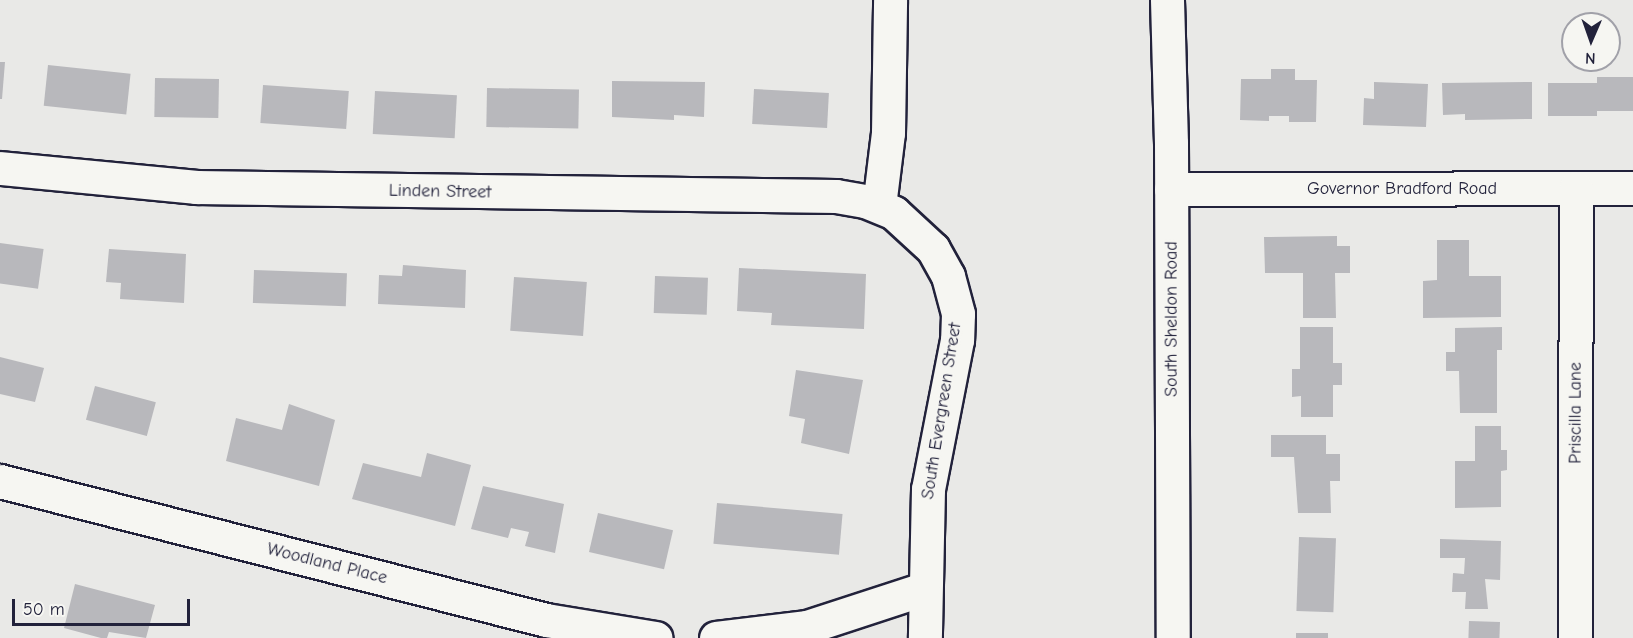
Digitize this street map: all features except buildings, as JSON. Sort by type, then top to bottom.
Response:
[{"type":"street","points":[[879,206],[888,133],[890,0]]},
{"type":"street","name":"South Sheldon Road","points":[[1167,0],[1171,189],[1173,638]]},
{"type":"street","name":"Linden Street","points":[[0,168],[196,187],[836,196],[879,206]]},
{"type":"street","name":"Priscilla Lane","points":[[1575,638],[1576,188]]},
{"type":"street","name":"Governor Bradford Road","points":[[1171,189],[1633,188]]},
{"type":"street","name":"South Evergreen Street","points":[[879,206],[909,223],[933,249],[948,276],[958,314],[957,340],[928,489],[923,589],[925,638]]},
{"type":"street","name":"Woodland Place","points":[[0,481],[546,620],[656,638]]},
{"type":"street","points":[[716,638],[807,627],[923,589]]}]
